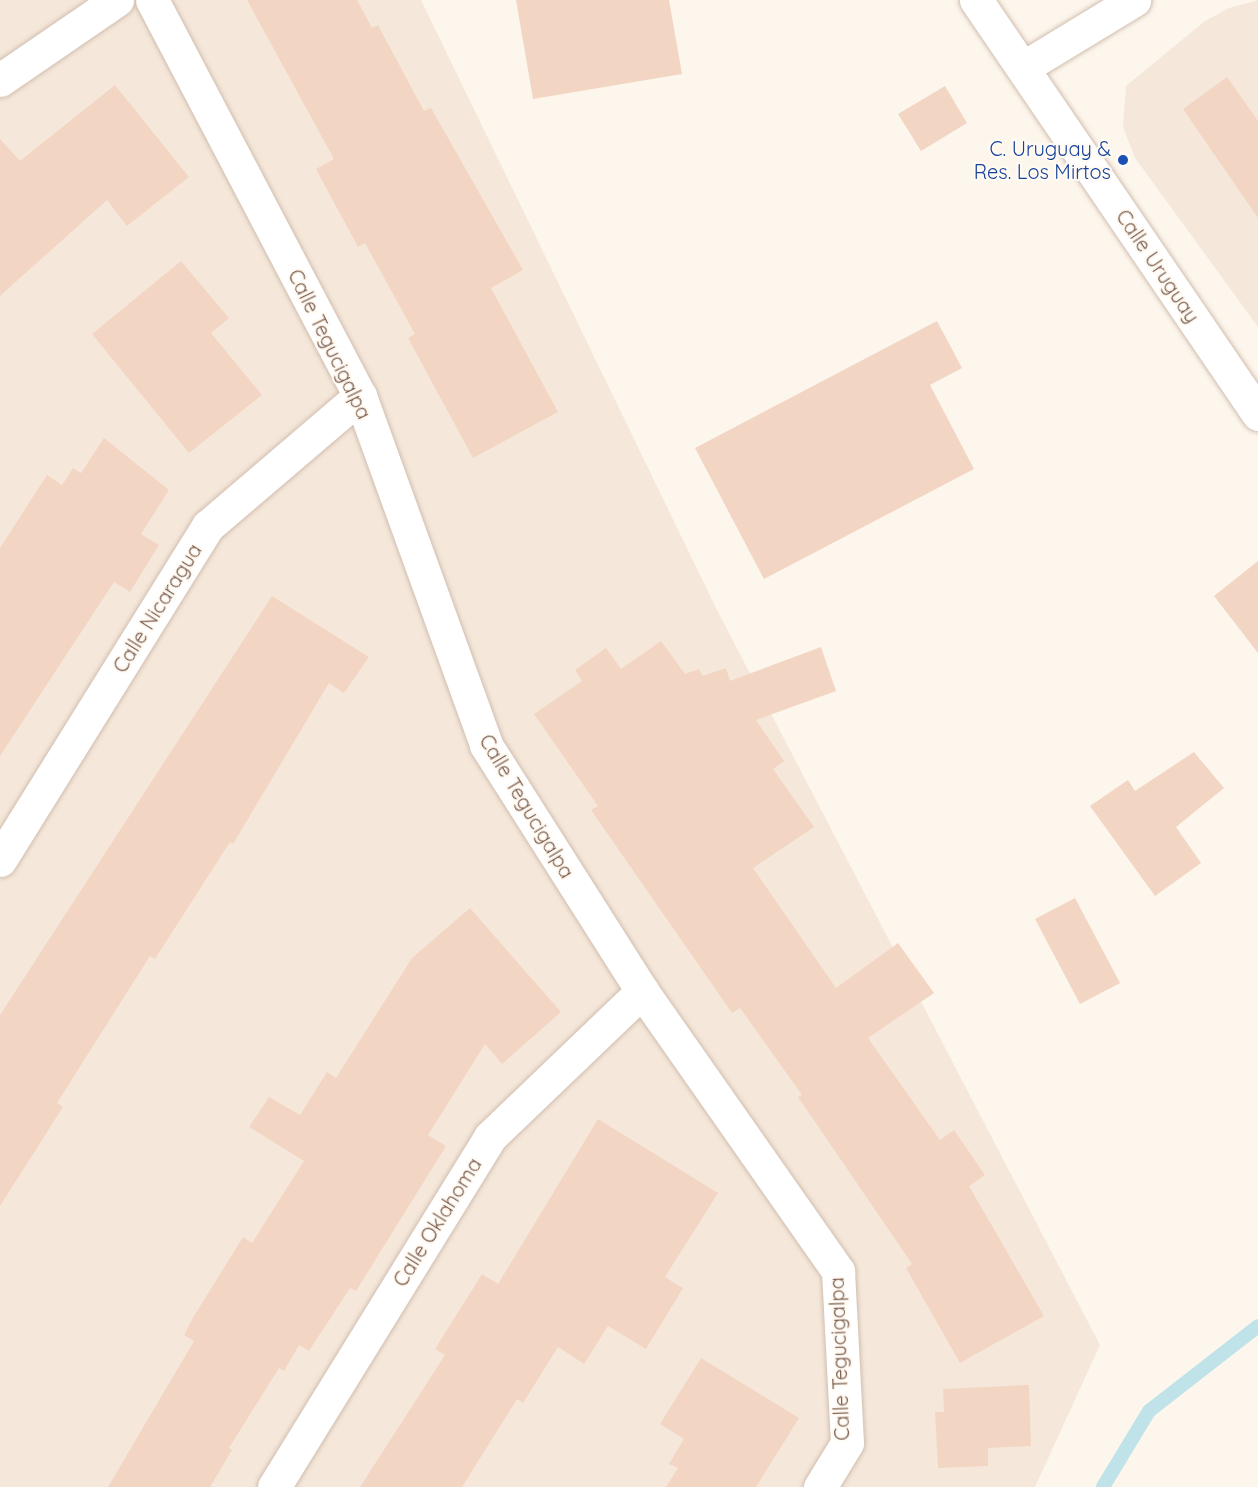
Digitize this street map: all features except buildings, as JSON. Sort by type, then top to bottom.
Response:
[{"type":"street","points":[[0,80],[117,0]]},
{"type":"street","name":"Calle Tegucigalpa","points":[[153,0],[360,396],[486,745],[642,991],[838,1271],[847,1443],[820,1487]]},
{"type":"street","name":"Calle Uruguay","points":[[976,0],[1024,67],[1258,414]]},
{"type":"street","points":[[1024,67],[1134,0]]},
{"type":"street","name":"Calle Nicaragua","points":[[0,860],[208,526],[360,396]]},
{"type":"street","name":"Calle Oklahoma","points":[[274,1487],[490,1137],[642,991]]},
{"type":"shaded area","points":[[0,0],[421,0],[717,610],[1100,1345],[1035,1487],[0,1487]]},
{"type":"shaded area","points":[[1258,0],[1258,327],[1135,158],[1123,127],[1126,86],[1205,21],[1229,8]]},
{"type":"waterway","points":[[1103,1487],[1149,1411],[1258,1326]]},
{"type":"place","name":"C. Uruguay & Res. Los Mirtos","points":[[1123,160]]}]
